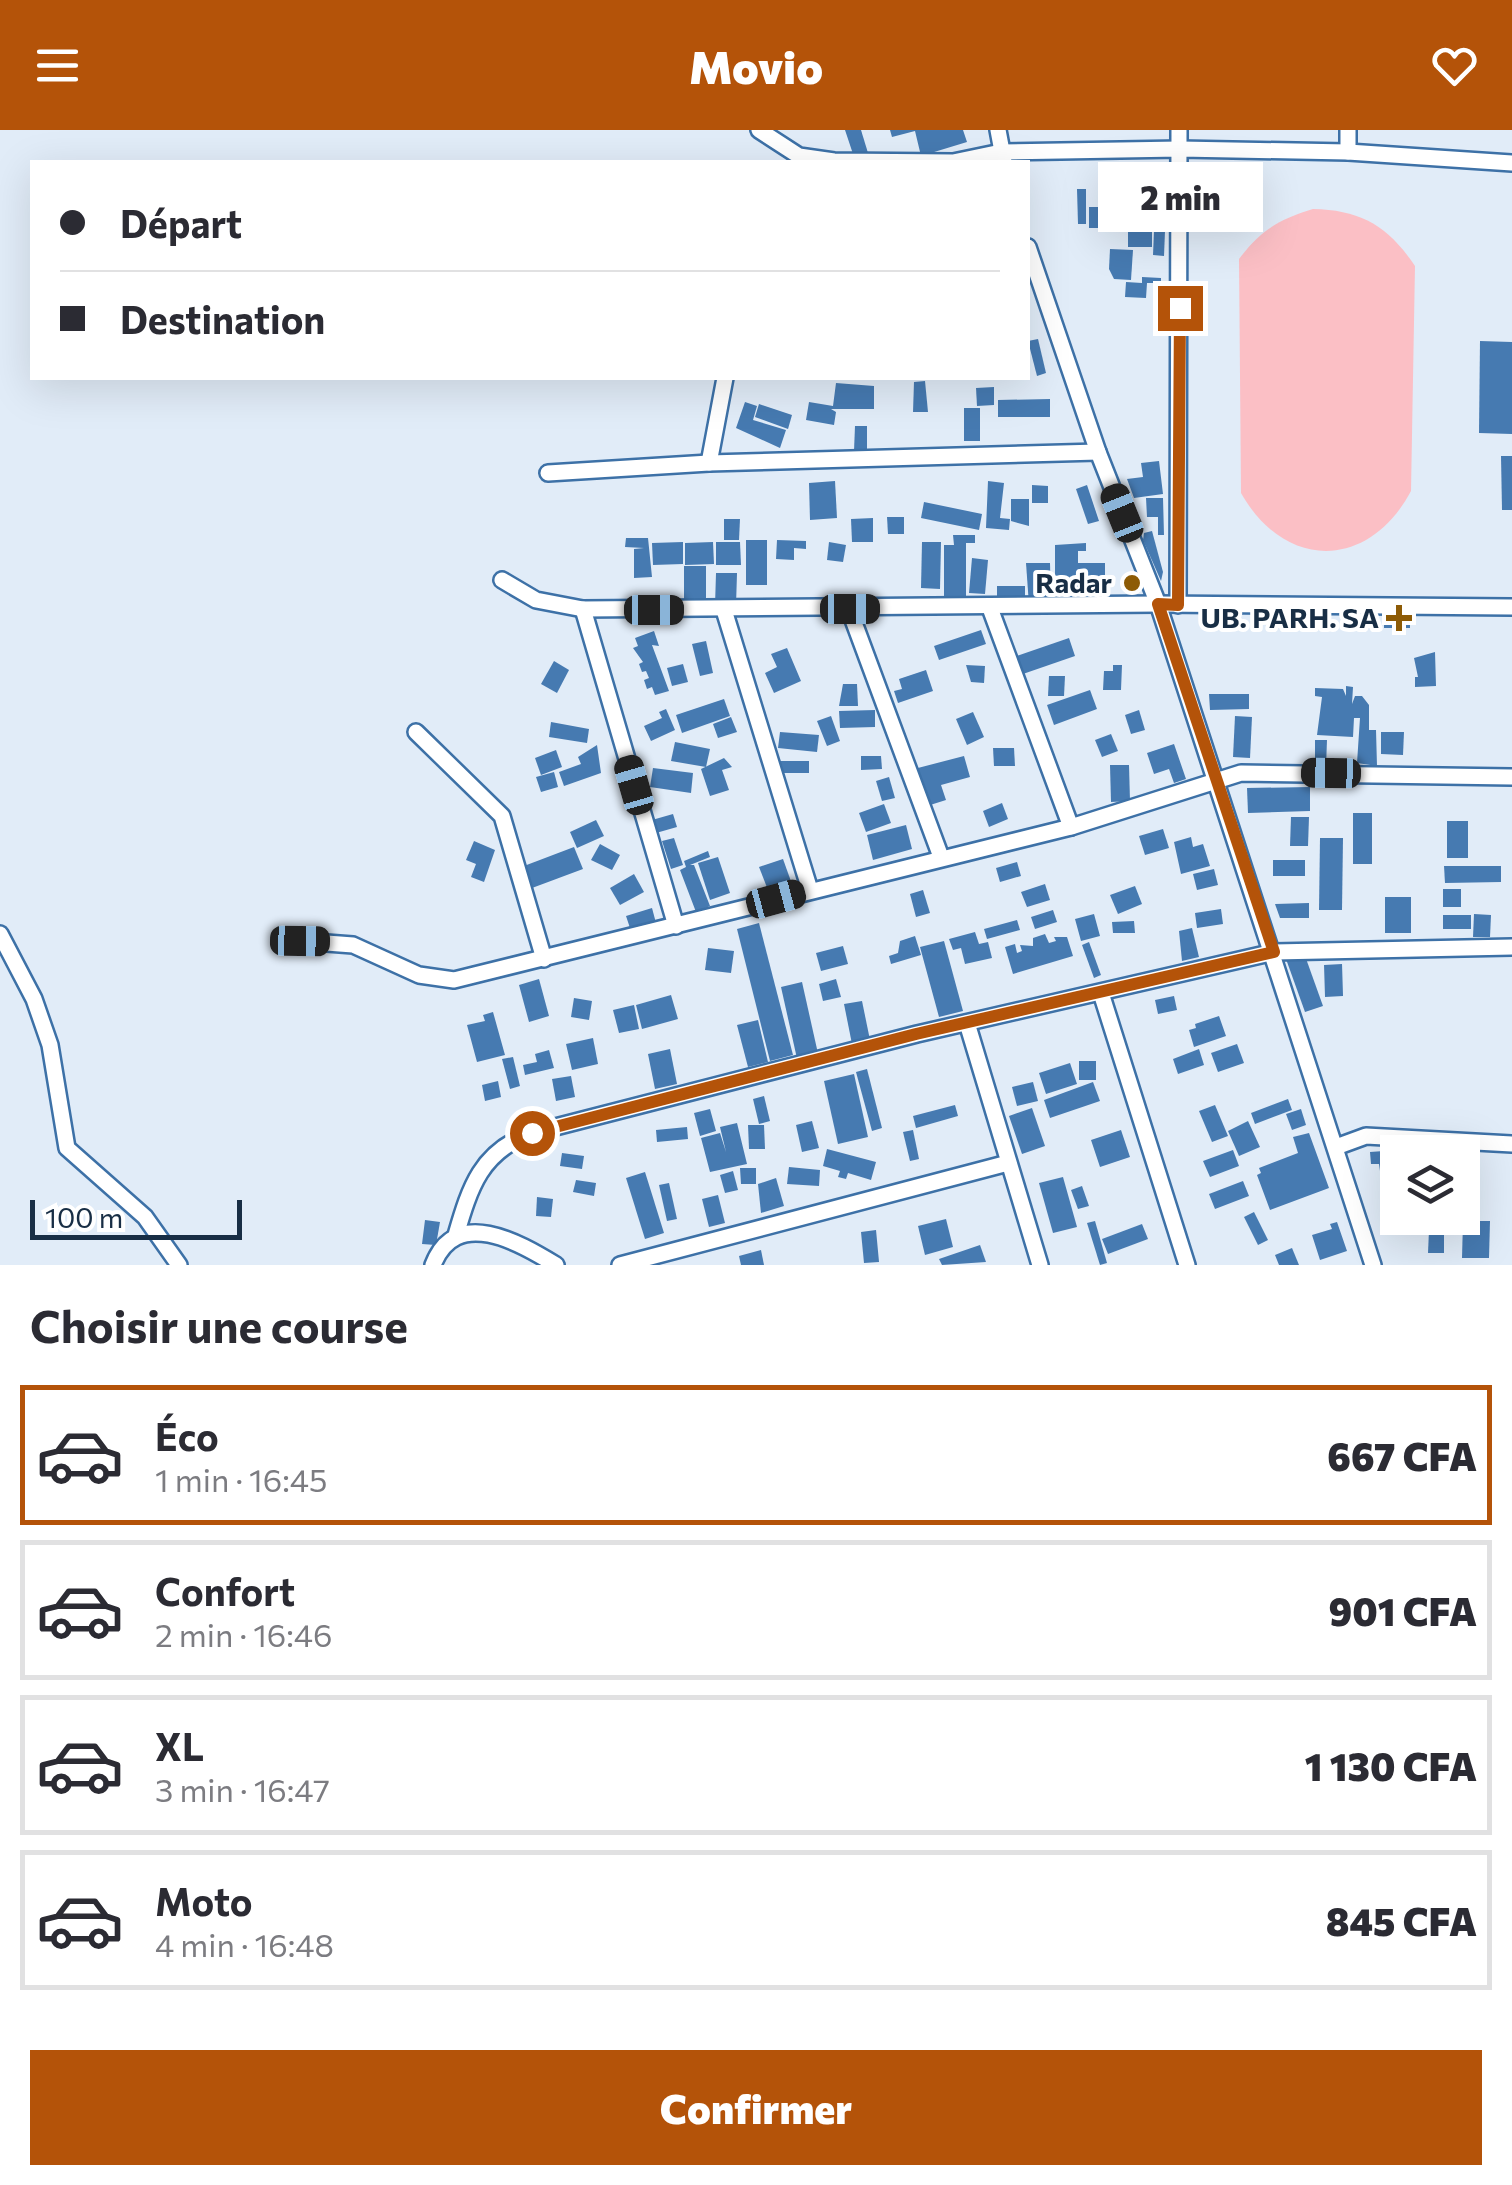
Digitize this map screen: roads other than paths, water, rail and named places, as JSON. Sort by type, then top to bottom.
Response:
[{"type":"street","points":[[759,130],[797,159]]},
{"type":"street","points":[[998,130],[1003,157]]},
{"type":"street","points":[[1178,605],[1179,130]]},
{"type":"street","points":[[1348,130],[1348,152]]},
{"type":"street","points":[[973,160],[1180,150],[1348,152],[1512,163]]},
{"type":"street","points":[[1030,261],[1035,296],[1158,604],[1373,1265]]},
{"type":"street","points":[[709,462],[725,380]]},
{"type":"street","points":[[548,473],[709,462],[1098,452]]},
{"type":"street","points":[[502,580],[536,600],[582,609],[1158,604],[1512,607]]},
{"type":"street","points":[[990,608],[1071,827]]},
{"type":"street","points":[[582,609],[676,926]]},
{"type":"street","points":[[850,609],[940,858]]},
{"type":"street","points":[[724,610],[810,890]]},
{"type":"street","points":[[416,732],[502,816],[544,959]]},
{"type":"street","points":[[300,941],[353,946],[434,979],[454,980],[1071,827],[1259,772],[1512,776]]},
{"type":"street","points":[[0,934],[34,999],[50,1045],[67,1148],[145,1218],[179,1265]]},
{"type":"street","points":[[456,1235],[476,1175],[507,1142],[967,1023],[1274,952],[1512,947]]},
{"type":"street","points":[[1101,994],[1187,1265]]},
{"type":"street","points":[[967,1023],[1040,1265]]},
{"type":"street","points":[[1336,1147],[1366,1136],[1512,1144]]},
{"type":"street","points":[[620,1265],[1008,1163]]},
{"type":"street","points":[[433,1265],[445,1243],[456,1235],[485,1233],[505,1238],[556,1265]]},
{"type":"place","name":"Radar","points":[[1132,583]]},
{"type":"place","name":"UB. PARH. SA","points":[[1399,618]]}]
